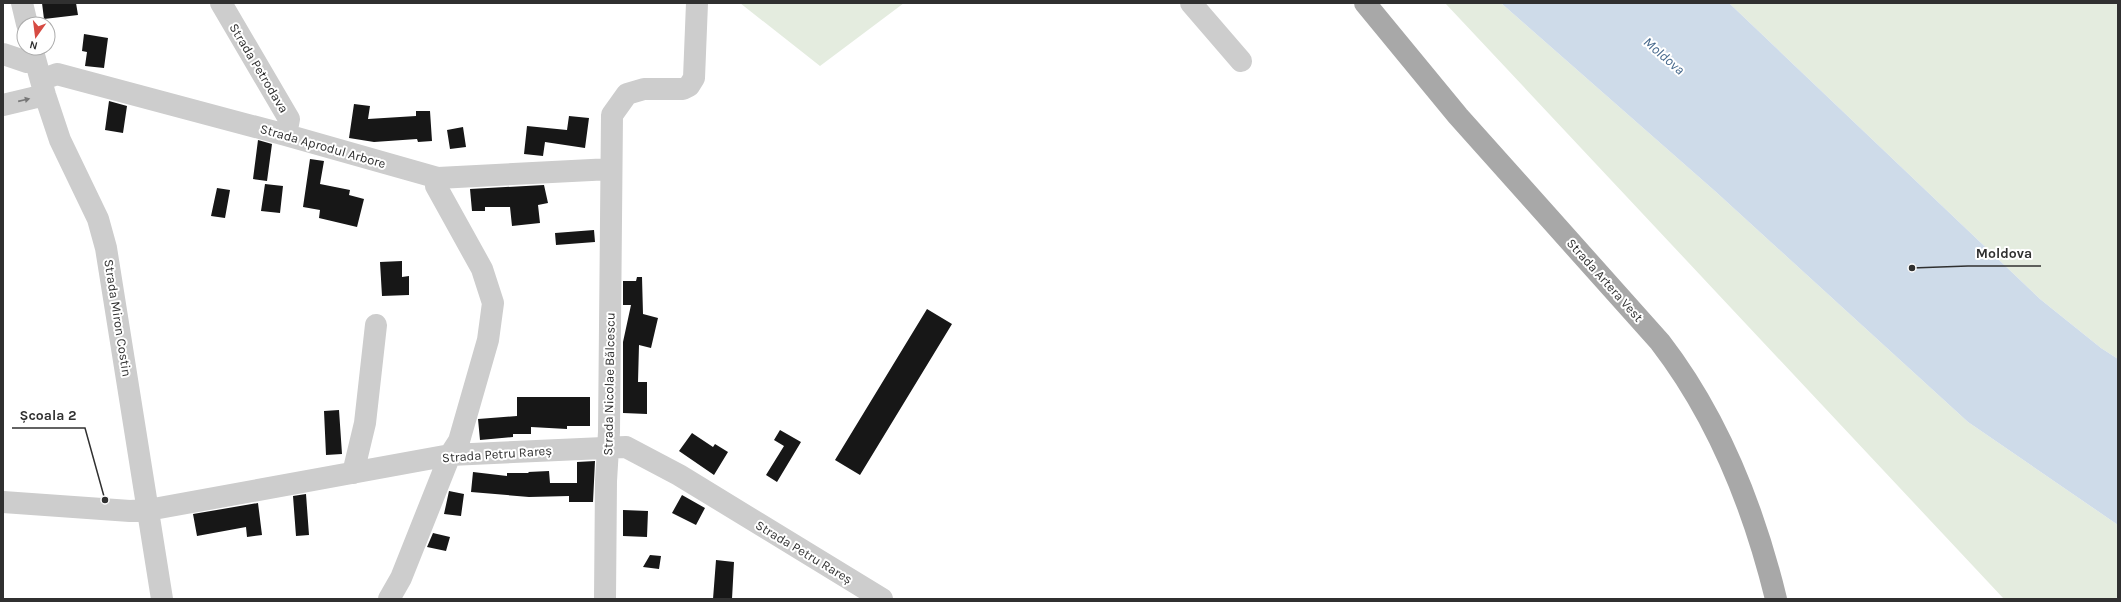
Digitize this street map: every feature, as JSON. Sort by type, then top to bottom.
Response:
[{"type":"main road","name":"Strada Artera Vest","points":[[1365,3],[1458,116],[1660,342],[1679,367],[1717,436],[1746,502],[1767,561],[1776,599]]},
{"type":"street","points":[[22,3],[25,16]]},
{"type":"street","name":"Strada Petrodava","points":[[221,3],[289,119],[286,135]]},
{"type":"street","name":"Strada Nicolae Bălcescu","points":[[605,599],[612,115],[627,94],[644,89],[683,89],[689,86],[694,78],[697,3]]},
{"type":"street","points":[[1191,3],[1241,61]]},
{"type":"street","points":[[3,54],[26,62],[32,56]]},
{"type":"street","name":"Strada Miron Costin","points":[[35,56],[60,140],[98,219],[106,248],[162,599]]},
{"type":"street","name":"Strada Aprodul Arbore","points":[[3,105],[43,87],[56,74],[286,135],[438,178],[611,170]]},
{"type":"street","points":[[389,599],[400,578],[450,455],[459,441],[488,340],[493,303],[482,269],[436,186],[438,178]]},
{"type":"street","points":[[353,473],[365,423],[376,325]]},
{"type":"street","name":"Strada Petru Rareș","points":[[3,502],[130,511],[148,510],[450,455],[626,447],[679,475],[882,599]]},
{"type":"shaded area","points":[[740,3],[904,3],[820,66]]},
{"type":"shaded area","points":[[1445,3],[1501,3],[1716,192],[1968,422],[2118,525],[2118,599],[2004,599]]},
{"type":"shaded area","points":[[1729,3],[2118,3],[2118,359],[2101,348],[2040,299]]},
{"type":"water","points":[[1501,3],[1729,3],[2040,299],[2101,348],[2118,359],[2118,525],[1968,422],[1716,192]]},
{"type":"building","points":[[42,3],[76,3],[78,15],[56,18],[56,16],[44,16]]},
{"type":"building","points":[[84,34],[108,38],[104,68],[85,66],[87,52],[82,51]]},
{"type":"building","points":[[109,101],[127,106],[123,133],[105,130]]},
{"type":"building","points":[[354,104],[370,106],[368,119],[416,116],[416,111],[430,111],[432,141],[418,142],[417,139],[374,142],[349,138]]},
{"type":"building","points":[[569,116],[589,118],[585,148],[545,142],[543,156],[524,154],[527,126],[567,130]]},
{"type":"building","points":[[463,127],[466,147],[450,149],[447,130]]},
{"type":"building","points":[[258,140],[272,144],[267,181],[253,179]]},
{"type":"building","points":[[310,159],[324,161],[320,184],[350,190],[349,195],[364,199],[357,227],[319,218],[320,210],[303,207]]},
{"type":"building","points":[[265,184],[283,186],[280,213],[261,211]]},
{"type":"building","points":[[544,185],[548,203],[538,205],[540,223],[512,226],[510,207],[485,207],[485,211],[472,211],[470,189]]},
{"type":"building","points":[[217,188],[230,190],[225,218],[211,216]]},
{"type":"building","points":[[594,230],[595,242],[556,245],[555,233]]},
{"type":"building","points":[[402,261],[402,277],[409,276],[409,295],[382,296],[380,262]]},
{"type":"building","points":[[637,277],[642,277],[643,314],[658,318],[651,348],[639,345],[638,382],[647,382],[647,414],[623,413],[623,342],[631,305],[623,305],[623,281],[636,281]]},
{"type":"building","points":[[927,309],[952,324],[860,475],[835,460]]},
{"type":"building","points":[[517,397],[590,397],[590,426],[567,426],[567,429],[531,427],[531,434],[513,434],[513,437],[480,440],[478,419],[517,416]]},
{"type":"building","points":[[339,410],[342,454],[326,455],[324,411]]},
{"type":"building","points":[[780,430],[801,442],[777,482],[766,475],[784,446],[774,440]]},
{"type":"building","points":[[692,433],[713,447],[715,444],[728,452],[714,475],[679,451]]},
{"type":"building","points":[[595,461],[593,502],[569,502],[569,496],[529,497],[471,492],[473,472],[507,476],[507,473],[549,471],[550,483],[577,483],[577,462]]},
{"type":"building","points":[[449,491],[464,494],[461,516],[444,514]]},
{"type":"building","points":[[306,494],[309,535],[296,536],[293,496]]},
{"type":"building","points":[[682,495],[705,508],[696,525],[672,513]]},
{"type":"building","points":[[258,503],[262,535],[247,537],[246,527],[197,536],[193,514]]},
{"type":"building","points":[[623,510],[648,511],[647,537],[623,536]]},
{"type":"building","points":[[433,533],[450,537],[446,551],[427,547]]},
{"type":"building","points":[[650,555],[661,556],[659,569],[643,567]]},
{"type":"building","points":[[716,560],[734,562],[732,599],[713,599]]},
{"type":"place","name":"Moldova","points":[[1912,268]]},
{"type":"place","name":"Școala 2","points":[[105,500]]}]
